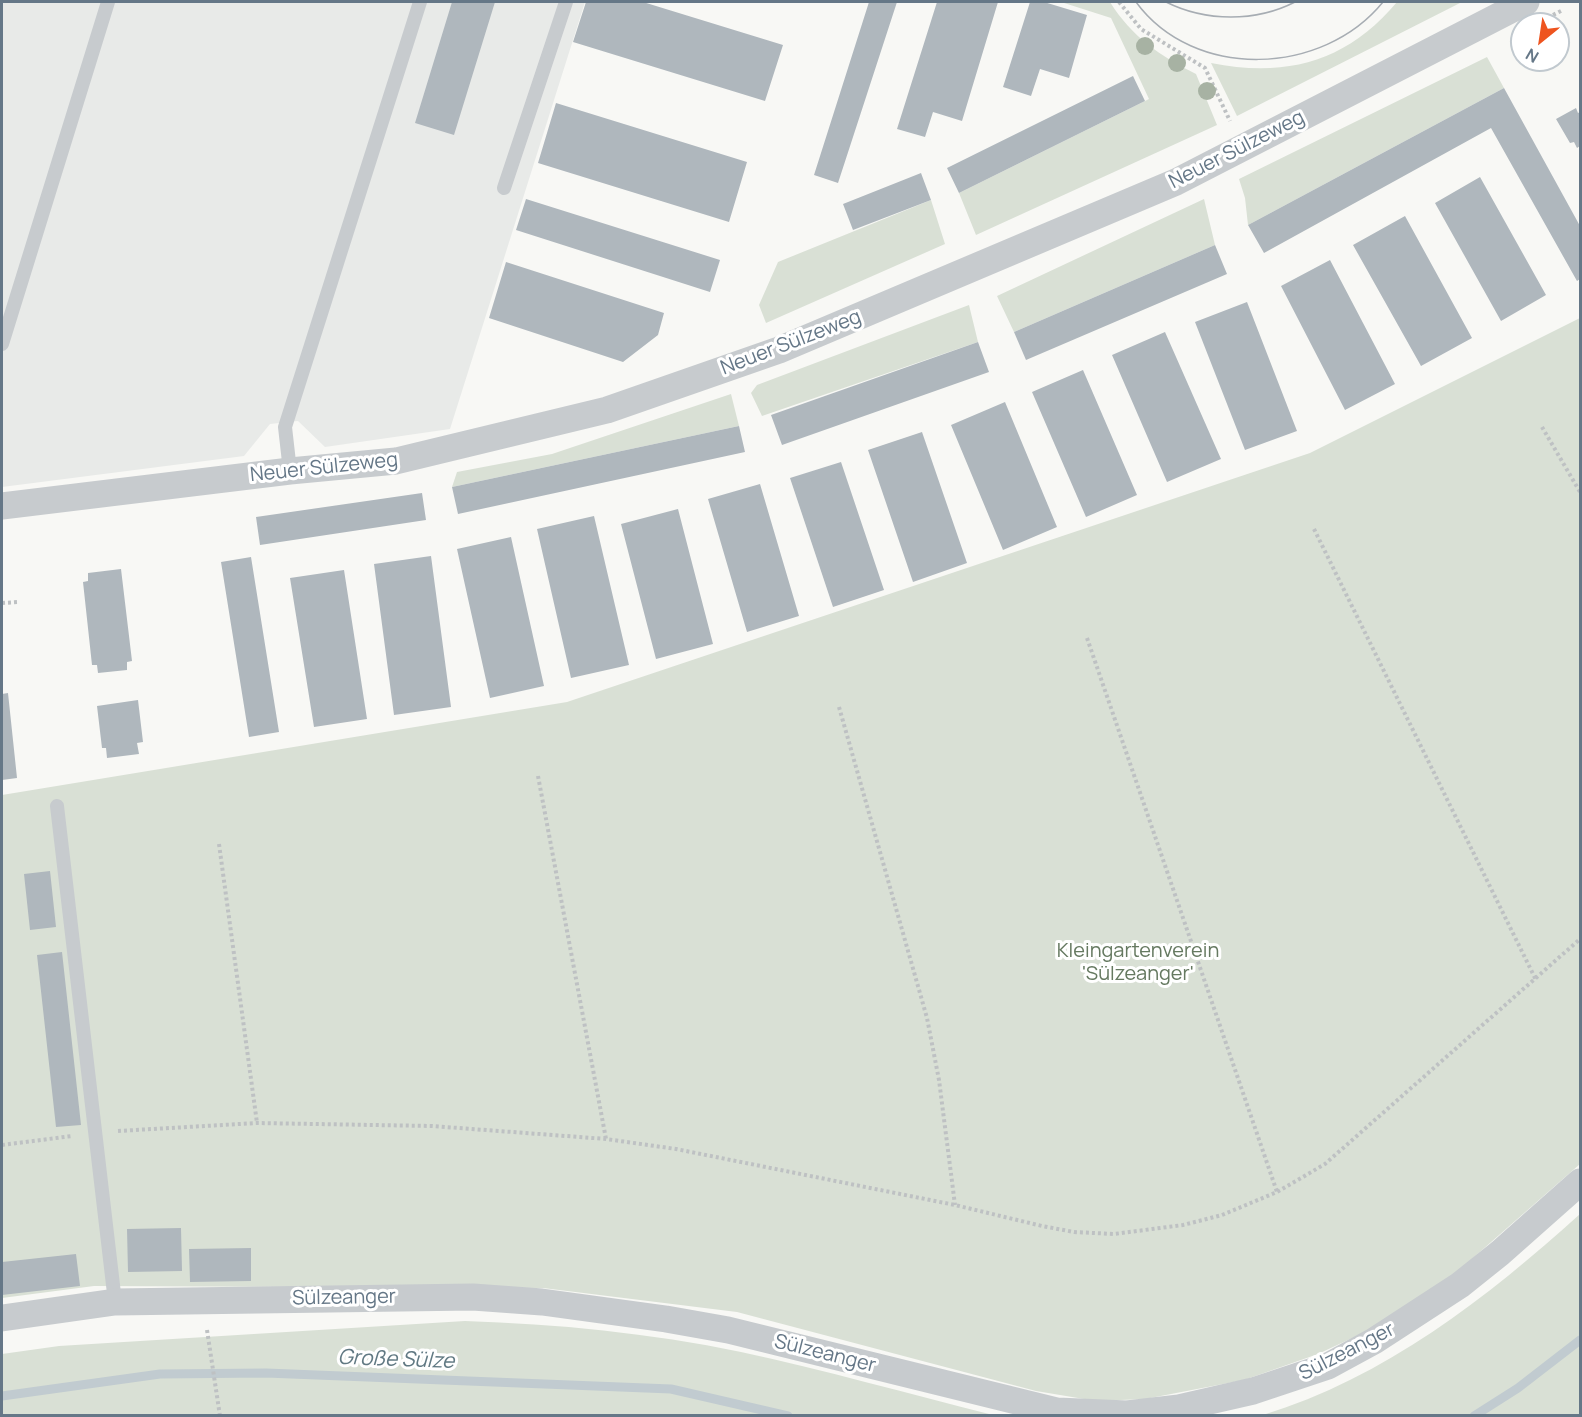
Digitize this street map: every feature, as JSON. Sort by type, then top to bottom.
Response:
[{"type":"street","name":"Neuer Sülzeweg","points":[[2,507],[426,456],[607,410],[779,350],[1176,182],[1526,2]]},
{"type":"street","name":"Sülzeanger","points":[[2,1318],[115,1302],[473,1297],[543,1302],[666,1318],[728,1330],[1057,1411],[1127,1414],[1179,1408],[1253,1391],[1328,1366],[1401,1325],[1460,1285],[1581,1182]]},
{"type":"lane","points":[[2,344],[108,2]]},
{"type":"lane","points":[[290,471],[285,427],[420,2]]},
{"type":"lane","points":[[504,188],[566,2]]},
{"type":"lane","points":[[57,806],[115,1302]]},
{"type":"path","points":[[1119,2],[1141,29],[1205,68],[1232,124]]},
{"type":"path","points":[[1542,427],[1581,492]]},
{"type":"path","points":[[1314,529],[1536,980]]},
{"type":"path","points":[[2,603],[19,602]]},
{"type":"path","points":[[1087,638],[1277,1192]]},
{"type":"path","points":[[839,707],[927,1018],[939,1080],[955,1205]]},
{"type":"path","points":[[538,776],[606,1138]]},
{"type":"path","points":[[219,844],[257,1123]]},
{"type":"path","points":[[2,1144],[97,1133],[257,1123],[432,1126],[606,1138],[676,1149],[955,1205],[1042,1226],[1113,1234],[1203,1220],[1277,1192],[1325,1164],[1581,939]]},
{"type":"path","points":[[207,1335],[220,1416]]},
{"type":"shaded area","points":[[2,2],[585,2],[450,429],[325,447],[298,421],[270,424],[244,456],[2,487]]},
{"type":"green space","points":[[1061,2],[1110,2],[1137,35],[1170,60],[1196,74],[1217,125],[976,235],[959,193],[1149,99],[1111,18]]},
{"type":"green space","points":[[1397,2],[1462,2],[1237,116],[1211,63],[1265,68],[1313,61],[1336,52],[1357,39]]},
{"type":"green space","points":[[1487,57],[1504,88],[1248,225],[1245,198],[1239,179]]},
{"type":"green space","points":[[1204,199],[1215,245],[1014,332],[997,296]]},
{"type":"green space","points":[[931,200],[945,244],[766,323],[759,305],[778,262]]},
{"type":"green space","points":[[969,305],[978,342],[762,416],[751,393],[757,385]]},
{"type":"green space","name":"Kleingartenverein 'Sülzeanger'","points":[[1580,318],[1580,1164],[1449,1279],[1365,1332],[1318,1354],[1244,1380],[1145,1399],[1096,1401],[1036,1391],[737,1312],[543,1288],[94,1286],[2,1298],[2,795],[567,702],[1310,453]]},
{"type":"green space","points":[[731,394],[739,426],[452,487],[457,472],[552,454]]},
{"type":"green space","points":[[1580,1214],[1580,1415],[1263,1415],[1308,1399],[1350,1380],[1432,1332],[1508,1276]]},
{"type":"green space","points":[[465,1321],[603,1330],[707,1345],[804,1366],[993,1415],[2,1415],[2,1354],[59,1346]]},
{"type":"building","points":[[452,2],[495,2],[454,135],[415,123]]},
{"type":"building","points":[[586,2],[643,2],[783,45],[765,101],[573,42]]},
{"type":"building","points":[[869,2],[897,2],[838,183],[814,175]]},
{"type":"building","points":[[937,2],[998,2],[962,121],[933,112],[925,137],[897,129]]},
{"type":"building","points":[[1030,2],[1044,2],[1087,15],[1069,78],[1040,69],[1031,96],[1003,87]]},
{"type":"building","points":[[1133,76],[1145,101],[959,193],[947,168]]},
{"type":"building","points":[[1504,88],[1580,226],[1580,279],[1577,281],[1491,128],[1264,253],[1248,225]]},
{"type":"building","points":[[556,103],[747,162],[729,222],[538,163]]},
{"type":"building","points":[[1576,108],[1578,113],[1580,112],[1580,146],[1577,148],[1574,142],[1570,143],[1556,119]]},
{"type":"building","points":[[921,173],[931,200],[853,230],[843,204]]},
{"type":"building","points":[[1480,177],[1546,295],[1501,321],[1435,203]]},
{"type":"building","points":[[526,199],[720,260],[710,292],[516,230]]},
{"type":"building","points":[[1405,216],[1472,338],[1421,366],[1353,245]]},
{"type":"building","points":[[1215,245],[1227,274],[1026,360],[1014,332]]},
{"type":"building","points":[[1330,260],[1395,384],[1345,410],[1281,286]]},
{"type":"building","points":[[506,262],[664,313],[658,335],[623,362],[489,318]]},
{"type":"building","points":[[1247,302],[1297,431],[1245,450],[1195,322]]},
{"type":"building","points":[[1165,332],[1221,459],[1167,482],[1112,355]]},
{"type":"building","points":[[978,342],[989,372],[782,445],[771,415]]},
{"type":"building","points":[[1083,370],[1137,495],[1086,517],[1032,392]]},
{"type":"building","points":[[1005,402],[1057,527],[1003,550],[951,425]]},
{"type":"building","points":[[739,426],[745,452],[458,514],[452,487]]},
{"type":"building","points":[[922,432],[967,563],[913,582],[868,450]]},
{"type":"building","points":[[841,462],[884,590],[833,607],[790,478]]},
{"type":"building","points":[[760,484],[799,616],[747,632],[708,499]]},
{"type":"building","points":[[422,493],[426,520],[260,545],[256,517]]},
{"type":"building","points":[[678,509],[713,644],[656,659],[621,524]]},
{"type":"building","points":[[594,516],[629,665],[571,678],[537,529]]},
{"type":"building","points":[[511,537],[544,686],[490,698],[457,549]]},
{"type":"building","points":[[431,556],[451,707],[394,715],[374,564]]},
{"type":"building","points":[[251,557],[279,732],[249,737],[221,562]]},
{"type":"building","points":[[121,569],[132,661],[127,662],[127,670],[98,673],[97,665],[92,665],[83,582],[88,581],[88,573]]},
{"type":"building","points":[[344,570],[367,719],[314,727],[290,578]]},
{"type":"building","points":[[8,693],[17,778],[2,780],[2,694]]},
{"type":"building","points":[[138,700],[143,742],[137,743],[139,754],[107,758],[106,748],[102,748],[97,706]]},
{"type":"building","points":[[50,871],[56,927],[30,930],[24,874]]},
{"type":"building","points":[[62,952],[81,1125],[56,1127],[37,955]]},
{"type":"building","points":[[181,1228],[182,1271],[128,1272],[127,1229]]},
{"type":"building","points":[[251,1248],[251,1281],[190,1282],[189,1249]]},
{"type":"building","points":[[76,1254],[80,1286],[2,1295],[2,1262]]},
{"type":"waterway","name":"Große Sülze","points":[[1474,1416],[1518,1388],[1580,1340]]},
{"type":"waterway","name":"Große Sülze","points":[[2,1396],[160,1374],[266,1373],[671,1389],[788,1416]]},
{"type":"tram line","points":[[1136,2],[1161,28],[1191,46],[1224,56],[1259,59],[1294,55],[1327,44],[1358,26],[1383,2]]},
{"type":"tram line","points":[[1166,2],[1198,13],[1231,17],[1264,13],[1295,2]]}]
